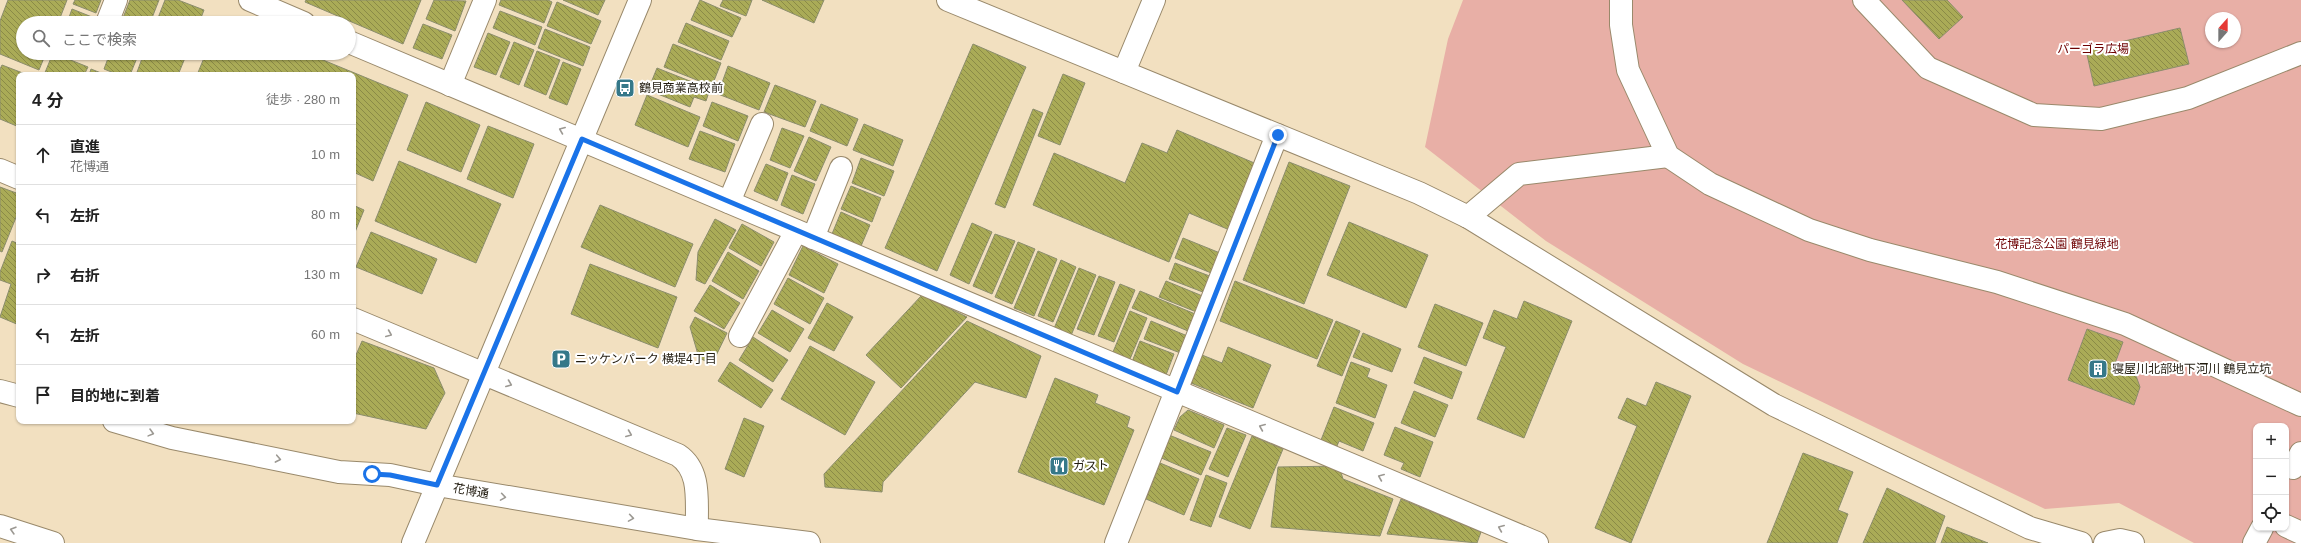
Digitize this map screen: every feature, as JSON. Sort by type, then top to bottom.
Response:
[{"type":"street","points":[[110,16],[116,0]]},
{"type":"street","points":[[250,0],[288,16]]},
{"type":"street","points":[[450,85],[486,0]]},
{"type":"street","points":[[413,543],[640,0]]},
{"type":"street","points":[[948,0],[1419,193],[1468,217],[1774,405],[2030,528],[2080,543]]},
{"type":"street","points":[[1124,72],[1154,0]]},
{"type":"street","points":[[1621,0],[1622,25],[1628,70],[1668,156],[1710,184],[1809,230],[1870,250],[1997,282],[2125,324],[2301,405]]},
{"type":"street","points":[[1864,0],[1928,68],[2034,115],[2101,119],[2188,98],[2301,53]]},
{"type":"street","points":[[356,45],[1537,543]]},
{"type":"street","points":[[729,202],[762,124]]},
{"type":"street","points":[[1116,543],[1278,135]]},
{"type":"street","points":[[1468,217],[1519,174],[1668,156]]},
{"type":"street","points":[[740,336],[804,234],[842,168]]},
{"type":"street","points":[[0,170],[16,177]]},
{"type":"street","points":[[356,320],[656,445],[684,459],[694,472],[697,529]]},
{"type":"street","points":[[0,391],[16,395]]},
{"type":"street","name":"花博通","points":[[124,424],[172,438],[339,472],[390,475],[437,485],[697,529],[808,543]]},
{"type":"street","points":[[0,526],[53,543]]},
{"type":"street","points":[[2289,527],[2301,533]]},
{"type":"street","points":[[2254,543],[2260,531]]},
{"type":"street","points":[[2105,543],[2120,540],[2133,543]]},
{"type":"green space","name":"花博記念公園 鶴見緑地","points":[[1463,0],[2301,0],[2301,543],[2194,543],[2119,503],[2045,509],[1743,364],[1546,241],[1425,147],[1448,39]]},
{"type":"building","points":[[8,0],[67,0],[61,16],[16,16],[16,60],[43,60],[39,70],[0,54],[0,21]]},
{"type":"building","points":[[75,0],[101,0],[96,13],[73,4]]},
{"type":"building","points":[[130,0],[159,0],[153,16],[124,16]]},
{"type":"building","points":[[165,0],[178,0],[204,10],[202,16],[159,16]]},
{"type":"building","points":[[306,0],[421,0],[403,44],[356,24],[356,16],[338,16],[305,2]]},
{"type":"building","points":[[434,0],[466,1],[455,31],[426,19]]},
{"type":"building","points":[[501,0],[548,0],[552,2],[544,23],[499,5]]},
{"type":"building","points":[[563,0],[605,0],[598,15]]},
{"type":"building","points":[[700,0],[741,18],[732,37],[691,20]]},
{"type":"building","points":[[723,0],[752,0],[746,16],[720,6]]},
{"type":"building","points":[[762,0],[824,0],[814,23]]},
{"type":"building","points":[[1902,0],[1947,0],[1963,17],[1939,39]]},
{"type":"building","points":[[557,2],[601,21],[591,44],[547,26]]},
{"type":"building","points":[[72,9],[90,16],[70,16]]},
{"type":"building","points":[[500,11],[542,27],[535,45],[493,28]]},
{"type":"building","points":[[686,23],[729,41],[721,60],[678,42]]},
{"type":"building","points":[[423,24],[452,35],[442,59],[413,48]]},
{"type":"building","points":[[2180,28],[2189,64],[2094,86],[2086,50]]},
{"type":"building","points":[[545,29],[590,47],[583,66],[538,48]]},
{"type":"building","points":[[488,33],[510,42],[496,75],[474,67]]},
{"type":"building","points":[[514,42],[534,50],[519,85],[500,77]]},
{"type":"building","points":[[673,44],[721,63],[712,86],[664,67]]},
{"type":"building","points":[[973,44],[1026,67],[937,271],[885,248]]},
{"type":"building","points":[[537,51],[560,60],[546,95],[524,86]]},
{"type":"building","points":[[50,60],[70,60],[88,67],[86,72],[45,72]]},
{"type":"building","points":[[107,60],[136,60],[131,72],[112,72],[104,69]]},
{"type":"building","points":[[141,60],[184,60],[179,72],[137,72]]},
{"type":"building","points":[[203,60],[323,60],[352,72],[198,72]]},
{"type":"building","points":[[563,62],[581,69],[567,105],[549,98]]},
{"type":"building","points":[[2,65],[20,72],[16,72],[16,126],[0,119],[0,69]]},
{"type":"building","points":[[728,66],[770,83],[759,110],[718,94]]},
{"type":"building","points":[[657,68],[710,89],[706,101],[694,97],[690,107],[648,90]]},
{"type":"building","points":[[91,69],[98,72],[90,72]]},
{"type":"building","points":[[356,74],[408,95],[373,181],[356,173]]},
{"type":"building","points":[[1063,74],[1085,83],[1060,145],[1038,136]]},
{"type":"building","points":[[775,85],[816,101],[805,127],[764,112]]},
{"type":"building","points":[[647,95],[700,117],[688,147],[635,125]]},
{"type":"building","points":[[426,102],[480,125],[461,172],[407,150]]},
{"type":"building","points":[[712,102],[748,116],[738,141],[703,126]]},
{"type":"building","points":[[821,104],[858,119],[847,146],[810,131]]},
{"type":"building","points":[[1033,109],[1043,113],[1005,208],[995,204]]},
{"type":"building","points":[[864,124],[903,140],[893,166],[853,150]]},
{"type":"building","points":[[488,126],[534,144],[513,198],[467,179]]},
{"type":"building","points":[[782,128],[804,136],[790,168],[770,160]]},
{"type":"building","points":[[1177,130],[1259,165],[1232,231],[1189,213],[1169,262],[1033,205],[1054,153],[1125,183],[1142,143],[1167,153]]},
{"type":"building","points":[[700,131],[735,144],[725,172],[689,159]]},
{"type":"building","points":[[809,137],[831,147],[816,181],[794,171]]},
{"type":"building","points":[[861,158],[894,171],[884,196],[852,183]]},
{"type":"building","points":[[399,161],[501,204],[476,263],[375,221]]},
{"type":"building","points":[[1289,162],[1350,186],[1304,304],[1243,280]]},
{"type":"building","points":[[766,164],[788,173],[777,201],[754,191]]},
{"type":"building","points":[[792,175],[815,184],[803,214],[781,205]]},
{"type":"building","points":[[851,186],[881,198],[872,222],[841,209]]},
{"type":"building","points":[[0,187],[16,193],[16,217],[2,252],[0,251]]},
{"type":"building","points":[[600,205],[693,244],[675,287],[581,247]]},
{"type":"building","points":[[356,206],[364,210],[356,230]]},
{"type":"building","points":[[841,212],[870,225],[861,246],[832,234]]},
{"type":"building","points":[[715,219],[736,230],[705,284],[696,280],[698,252]]},
{"type":"building","points":[[1349,222],[1428,255],[1406,308],[1327,275]]},
{"type":"building","points":[[972,223],[992,232],[969,284],[950,275]]},
{"type":"building","points":[[742,224],[774,242],[761,266],[729,248]]},
{"type":"building","points":[[371,232],[437,259],[422,294],[356,267]]},
{"type":"building","points":[[995,234],[1015,241],[992,294],[973,286]]},
{"type":"building","points":[[1183,238],[1225,255],[1216,275],[1175,258]]},
{"type":"building","points":[[12,241],[16,243],[16,324],[0,317],[11,284],[0,280],[0,272]]},
{"type":"building","points":[[1018,242],[1035,249],[1012,304],[995,297]]},
{"type":"building","points":[[803,246],[838,264],[824,293],[789,275]]},
{"type":"building","points":[[1038,251],[1057,259],[1034,316],[1014,308]]},
{"type":"building","points":[[728,252],[759,271],[743,299],[712,281]]},
{"type":"building","points":[[1061,260],[1076,267],[1053,322],[1038,316]]},
{"type":"building","points":[[1175,263],[1215,278],[1208,294],[1169,279]]},
{"type":"building","points":[[590,264],[677,297],[658,348],[571,314]]},
{"type":"building","points":[[1079,268],[1096,275],[1070,338],[1053,331]]},
{"type":"building","points":[[1099,276],[1115,282],[1094,335],[1077,329]]},
{"type":"building","points":[[788,278],[824,298],[810,324],[774,304]]},
{"type":"building","points":[[1166,281],[1205,297],[1199,313],[1159,297]]},
{"type":"building","points":[[1235,281],[1333,320],[1317,359],[1220,321]]},
{"type":"building","points":[[1120,284],[1135,290],[1114,342],[1098,336]]},
{"type":"building","points":[[710,285],[740,303],[724,329],[694,311]]},
{"type":"building","points":[[1140,291],[1200,316],[1193,333],[1132,308]]},
{"type":"building","points":[[922,295],[967,317],[901,388],[866,355]]},
{"type":"building","points":[[1524,301],[1572,321],[1524,438],[1477,419],[1506,347],[1483,338],[1494,310],[1517,319]]},
{"type":"building","points":[[827,303],[853,317],[834,351],[808,338]]},
{"type":"building","points":[[1435,304],[1483,323],[1466,366],[1418,347]]},
{"type":"building","points":[[772,310],[804,329],[790,352],[758,333]]},
{"type":"building","points":[[1130,311],[1147,318],[1130,359],[1113,352]]},
{"type":"building","points":[[695,317],[727,333],[712,364],[699,358],[690,327]]},
{"type":"building","points":[[967,321],[1041,356],[1026,398],[975,382],[883,482],[882,492],[825,487],[824,474]]},
{"type":"building","points":[[1151,321],[1190,337],[1183,354],[1144,339]]},
{"type":"building","points":[[1336,321],[1360,331],[1342,376],[1317,366]]},
{"type":"building","name":"寝屋川北部地下河川 鶴見立坑","points":[[2087,329],[2123,342],[2114,366],[2135,373],[2140,387],[2134,405],[2068,380]]},
{"type":"building","points":[[1363,333],[1401,349],[1392,372],[1353,357]]},
{"type":"building","points":[[753,337],[788,360],[773,382],[739,360]]},
{"type":"building","points":[[362,341],[434,368],[445,393],[426,429],[356,414],[356,355]]},
{"type":"building","points":[[1140,341],[1174,354],[1166,375],[1132,362]]},
{"type":"building","points":[[810,346],[875,382],[845,435],[781,399]]},
{"type":"building","points":[[1228,347],[1271,365],[1253,408],[1191,383],[1202,355],[1222,363]]},
{"type":"building","points":[[1424,357],[1462,372],[1452,399],[1414,383]]},
{"type":"building","points":[[730,362],[773,390],[761,408],[718,381]]},
{"type":"building","points":[[1351,362],[1370,369],[1367,377],[1387,385],[1375,418],[1336,403]]},
{"type":"building","points":[[1055,378],[1098,395],[1095,403],[1130,417],[1127,427],[1134,430],[1104,505],[1018,472]]},
{"type":"building","points":[[1656,382],[1691,396],[1631,543],[1595,528],[1637,426],[1618,418],[1627,398],[1646,406]]},
{"type":"building","points":[[1414,391],[1448,405],[1435,437],[1401,423]]},
{"type":"building","points":[[1334,407],[1374,423],[1363,451],[1339,441],[1337,446],[1321,440]]},
{"type":"building","points":[[1188,410],[1224,425],[1214,448],[1174,430],[1180,417]]},
{"type":"building","points":[[744,418],[764,426],[744,477],[725,469]]},
{"type":"building","points":[[1395,427],[1433,442],[1420,477],[1401,469],[1404,463],[1384,455]]},
{"type":"building","points":[[1227,428],[1246,435],[1228,477],[1209,469]]},
{"type":"building","points":[[1169,435],[1211,452],[1201,475],[1159,457]]},
{"type":"building","points":[[1252,436],[1283,449],[1250,529],[1219,517]]},
{"type":"building","points":[[1803,453],[1853,472],[1838,510],[1848,514],[1837,543],[1767,543]]},
{"type":"building","points":[[1160,463],[1199,479],[1184,515],[1146,499]]},
{"type":"building","points":[[1339,466],[1343,479],[1393,499],[1380,536],[1271,527],[1278,467]]},
{"type":"building","points":[[1206,475],[1227,483],[1211,527],[1190,520]]},
{"type":"building","points":[[1887,488],[1945,516],[1935,543],[1863,543]]},
{"type":"building","points":[[1401,499],[1481,532],[1477,543],[1387,534]]},
{"type":"building","points":[[1947,527],[1988,543],[1941,543]]},
{"type":"place","name":"鶴見商業高校前","points":[[625,88]]},
{"type":"place","name":"ニッケンパーク 横堤4丁目","points":[[561,359]]},
{"type":"place","name":"寝屋川北部地下河川 鶴見立坑","points":[[2098,369]]},
{"type":"place","name":"ガスト","points":[[1059,466]]},
{"type":"route","points":[[372,474],[390,475],[437,485],[582,139],[1177,392],[1278,135]]},
{"type":"park label","name":"パーゴラ広場","points":[[2093,49]]}]
